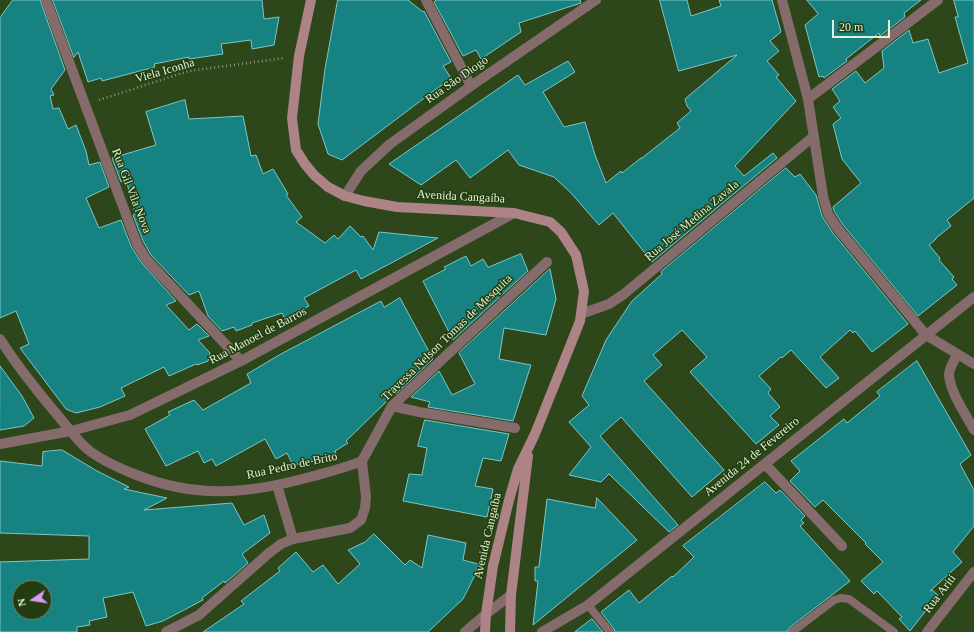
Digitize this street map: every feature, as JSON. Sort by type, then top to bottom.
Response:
[{"type":"main road","name":"Avenida Cangaíba","points":[[311,0],[299,56],[292,118],[296,150],[314,175],[328,187],[345,196],[397,207],[514,213],[550,222],[561,232],[576,255],[584,291],[580,321],[529,448],[518,469],[493,566],[485,632]]},
{"type":"main road","name":"Avenida Cangaíba","points":[[510,632],[511,595],[529,448]]},
{"type":"street","name":"Rua Gil Vila Nova","points":[[46,0],[137,244],[152,265],[241,361]]},
{"type":"street","points":[[426,0],[471,86]]},
{"type":"street","name":"Rua São Diogo","points":[[345,196],[361,171],[390,144],[596,0]]},
{"type":"street","points":[[782,0],[808,99],[823,196],[828,214],[838,229],[926,335],[974,364]]},
{"type":"street","points":[[808,99],[938,0]]},
{"type":"street","name":"Rua José Medina Zavala","points":[[581,314],[609,304],[624,294],[814,136]]},
{"type":"street","name":"Rua Manoel de Barros","points":[[0,444],[71,431],[130,414],[241,361],[514,213]]},
{"type":"street","name":"Travessa Nelson Tomas de Mesquita","points":[[362,461],[392,406],[547,262]]},
{"type":"street","name":"Avenida 24 de Fevereiro","points":[[542,632],[588,605],[974,297]]},
{"type":"street","name":"Rua Pedro de Brito","points":[[0,339],[47,403],[90,451],[114,466],[153,482],[183,489],[222,492],[252,489],[277,485],[344,468],[362,461]]},
{"type":"street","points":[[957,355],[950,367],[949,375],[957,399],[974,430]]},
{"type":"street","points":[[392,406],[515,428]]},
{"type":"street","points":[[166,632],[198,615],[281,544],[293,539],[350,528],[361,520],[365,508],[366,496],[362,461]]},
{"type":"street","points":[[765,464],[842,546]]},
{"type":"street","points":[[277,485],[293,539]]},
{"type":"street","name":"Rua Ariti","points":[[927,632],[974,572]]},
{"type":"street","points":[[465,632],[511,595]]},
{"type":"lane","points":[[792,632],[834,600],[848,598],[894,632]]},
{"type":"lane","points":[[588,605],[610,632]]},
{"type":"path","name":"Viela Iconha","points":[[85,105],[189,71],[299,56]]},
{"type":"building","points":[[13,0],[40,0],[65,70],[51,89],[54,95],[50,96],[53,109],[59,108],[68,129],[76,125],[86,151],[89,165],[100,162],[109,187],[86,198],[99,228],[121,220],[131,246],[141,262],[176,301],[166,305],[189,330],[197,324],[209,336],[198,340],[210,353],[208,361],[197,365],[196,364],[169,376],[164,367],[121,388],[125,396],[100,407],[76,413],[66,409],[20,348],[29,344],[16,311],[0,318],[0,18]]},
{"type":"building","points":[[53,0],[262,0],[264,19],[279,17],[274,45],[252,49],[251,40],[221,44],[223,54],[189,59],[189,57],[154,64],[155,67],[102,81],[101,78],[88,82],[78,52],[74,57]]},
{"type":"building","points":[[338,0],[408,0],[423,12],[424,11],[451,62],[443,66],[451,78],[342,160],[328,154],[318,124],[325,69]]},
{"type":"building","points":[[437,0],[580,0],[581,3],[519,23],[521,32],[481,59],[476,50],[463,56],[434,2]]},
{"type":"building","points":[[660,0],[687,0],[691,16],[721,6],[719,0],[772,0],[781,32],[770,41],[779,51],[767,61],[779,75],[776,77],[796,101],[735,166],[744,176],[773,153],[777,158],[652,262],[613,213],[599,225],[571,193],[554,177],[519,165],[508,150],[470,178],[456,160],[421,185],[389,164],[518,75],[525,85],[568,61],[575,72],[543,92],[564,127],[585,122],[595,155],[606,183],[621,171],[622,173],[680,128],[677,123],[691,111],[687,106],[685,99],[737,55],[679,71]]},
{"type":"building","points":[[807,0],[921,0],[904,13],[905,17],[880,36],[879,33],[846,59],[847,61],[824,78],[823,76],[819,77],[805,25],[818,14]]},
{"type":"building","points":[[954,0],[974,0],[974,198],[947,220],[951,226],[929,245],[940,258],[939,260],[954,277],[952,279],[957,285],[918,316],[843,225],[834,211],[833,207],[861,183],[842,159],[833,124],[841,118],[833,107],[840,101],[832,89],[856,71],[865,83],[884,68],[882,51],[909,30],[913,43],[928,39],[939,73],[968,63],[955,17],[958,17]]},
{"type":"building","points":[[185,100],[189,119],[243,116],[251,156],[256,155],[263,174],[273,169],[288,194],[286,195],[302,217],[296,222],[325,243],[334,235],[338,239],[350,226],[361,237],[363,236],[373,250],[379,232],[438,238],[361,279],[356,270],[304,298],[309,306],[285,319],[282,313],[252,323],[252,325],[236,331],[234,327],[222,331],[208,316],[199,291],[189,295],[151,255],[143,241],[133,215],[135,214],[126,179],[121,182],[112,158],[156,145],[146,112]]},
{"type":"building","points":[[786,168],[795,177],[800,174],[816,195],[822,216],[833,233],[908,324],[872,352],[855,331],[853,333],[850,330],[820,357],[839,378],[826,388],[791,350],[782,358],[781,357],[759,376],[771,389],[768,393],[780,407],[770,416],[779,425],[756,444],[690,372],[707,357],[682,330],[653,355],[662,365],[644,381],[724,470],[692,497],[621,417],[600,436],[678,525],[669,532],[609,474],[601,482],[569,475],[591,447],[569,422],[589,405],[582,396],[606,340],[632,301],[662,274],[661,272]]},
{"type":"building","points":[[521,254],[528,271],[453,340],[423,281],[446,269],[444,267],[466,256],[471,266],[483,259],[488,267]]},
{"type":"building","points":[[550,269],[556,299],[546,335],[504,328],[499,359],[531,365],[513,421],[428,407],[430,402],[411,397],[439,371],[452,395],[475,384],[459,353]]},
{"type":"building","points":[[400,298],[433,359],[396,394],[393,393],[389,399],[346,441],[348,443],[335,451],[337,457],[293,465],[287,453],[276,459],[265,439],[216,466],[212,459],[204,463],[198,451],[166,466],[145,429],[170,415],[168,412],[194,400],[203,410],[251,383],[247,374],[281,354],[381,301],[384,307]]},
{"type":"building","points":[[917,361],[971,455],[960,464],[974,490],[974,526],[953,552],[962,562],[930,591],[932,590],[938,595],[910,631],[899,619],[902,617],[877,591],[874,594],[861,581],[883,562],[823,500],[815,507],[790,481],[800,471],[791,461],[844,419],[847,423],[880,396],[877,392]]},
{"type":"building","points":[[0,366],[22,396],[34,418],[24,426],[0,430]]},
{"type":"building","points":[[425,420],[509,434],[501,461],[483,458],[475,486],[493,489],[487,517],[403,501],[409,474],[422,475],[427,448],[418,446]]},
{"type":"building","points":[[62,450],[97,471],[129,487],[124,489],[167,498],[144,510],[232,503],[244,525],[264,515],[270,533],[242,554],[248,563],[225,583],[224,581],[202,598],[203,600],[163,621],[146,626],[133,592],[103,598],[107,617],[89,621],[90,625],[77,627],[77,632],[0,632],[0,562],[89,559],[89,536],[0,533],[0,461],[42,466],[43,452]]},
{"type":"building","points":[[765,482],[776,493],[780,490],[805,516],[801,520],[804,523],[800,526],[850,581],[789,628],[787,632],[615,632],[601,612],[629,590],[639,603],[672,576],[673,577],[694,557],[683,546]]},
{"type":"building","points":[[597,498],[637,540],[533,625],[538,581],[535,581],[535,567],[539,567],[547,499],[595,508]]},
{"type":"building","points":[[374,534],[405,565],[410,560],[422,568],[428,535],[466,543],[463,560],[478,564],[475,575],[463,599],[428,632],[203,632],[244,604],[241,601],[280,571],[278,568],[296,552],[313,572],[323,565],[338,584],[360,564],[348,550],[365,542]]},
{"type":"building","points":[[592,619],[603,632],[575,632]]}]
